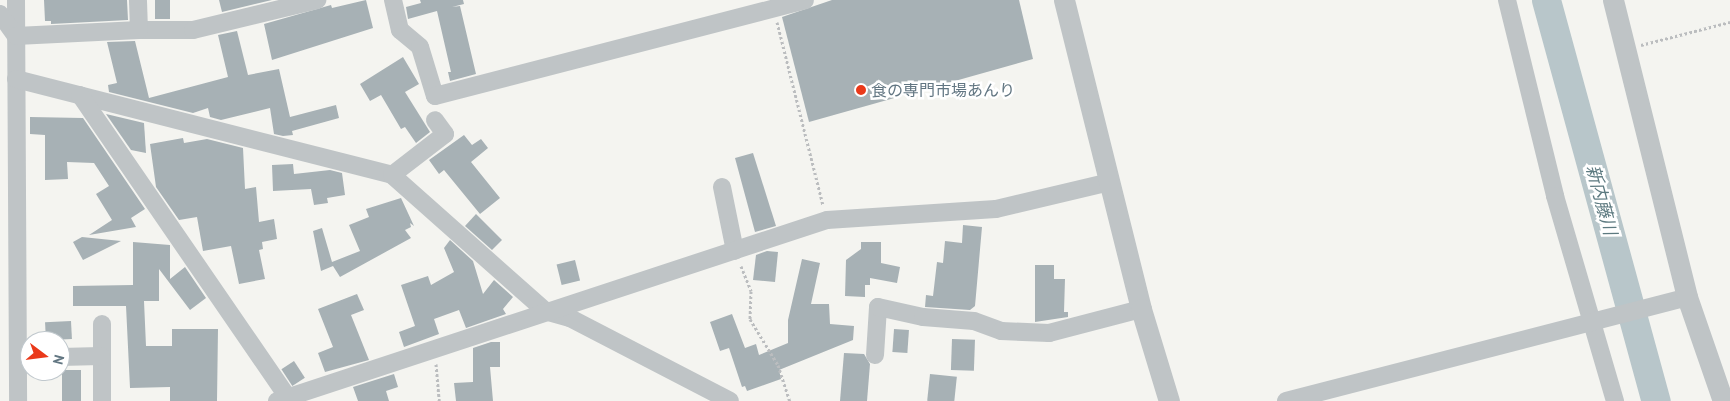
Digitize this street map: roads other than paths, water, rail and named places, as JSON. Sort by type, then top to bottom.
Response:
[{"type":"street","points":[[16,0],[16,79],[22,331]]},
{"type":"street","points":[[138,0],[139,30]]},
{"type":"street","points":[[16,36],[139,30],[193,30],[317,0]]},
{"type":"street","points":[[393,0],[400,30],[420,47],[435,96],[805,0]]},
{"type":"street","points":[[1064,0],[1141,309],[1169,401]]},
{"type":"street","points":[[1506,0],[1555,196],[1615,401]]},
{"type":"street","points":[[1613,0],[1687,297],[1722,401]]},
{"type":"street","points":[[0,14],[16,36]]},
{"type":"street","points":[[16,79],[392,175],[545,311],[570,318],[730,401]]},
{"type":"street","points":[[80,95],[285,400],[545,311],[827,220],[996,209],[1110,182]]},
{"type":"street","points":[[392,175],[445,134],[435,120]]},
{"type":"street","points":[[722,187],[735,251]]},
{"type":"street","points":[[1286,401],[1592,324],[1687,297]]},
{"type":"street","points":[[875,355],[878,306],[923,317],[974,321],[1001,331],[1049,333],[1141,309]]},
{"type":"street","points":[[102,324],[102,401]]},
{"type":"street","points":[[70,357],[101,356]]},
{"type":"street","points":[[18,401],[20,381]]},
{"type":"waterway","name":"新内藤川","points":[[1546,0],[1656,401]]},
{"type":"place","name":"食の専門市場あんり","points":[[861,90]]}]
